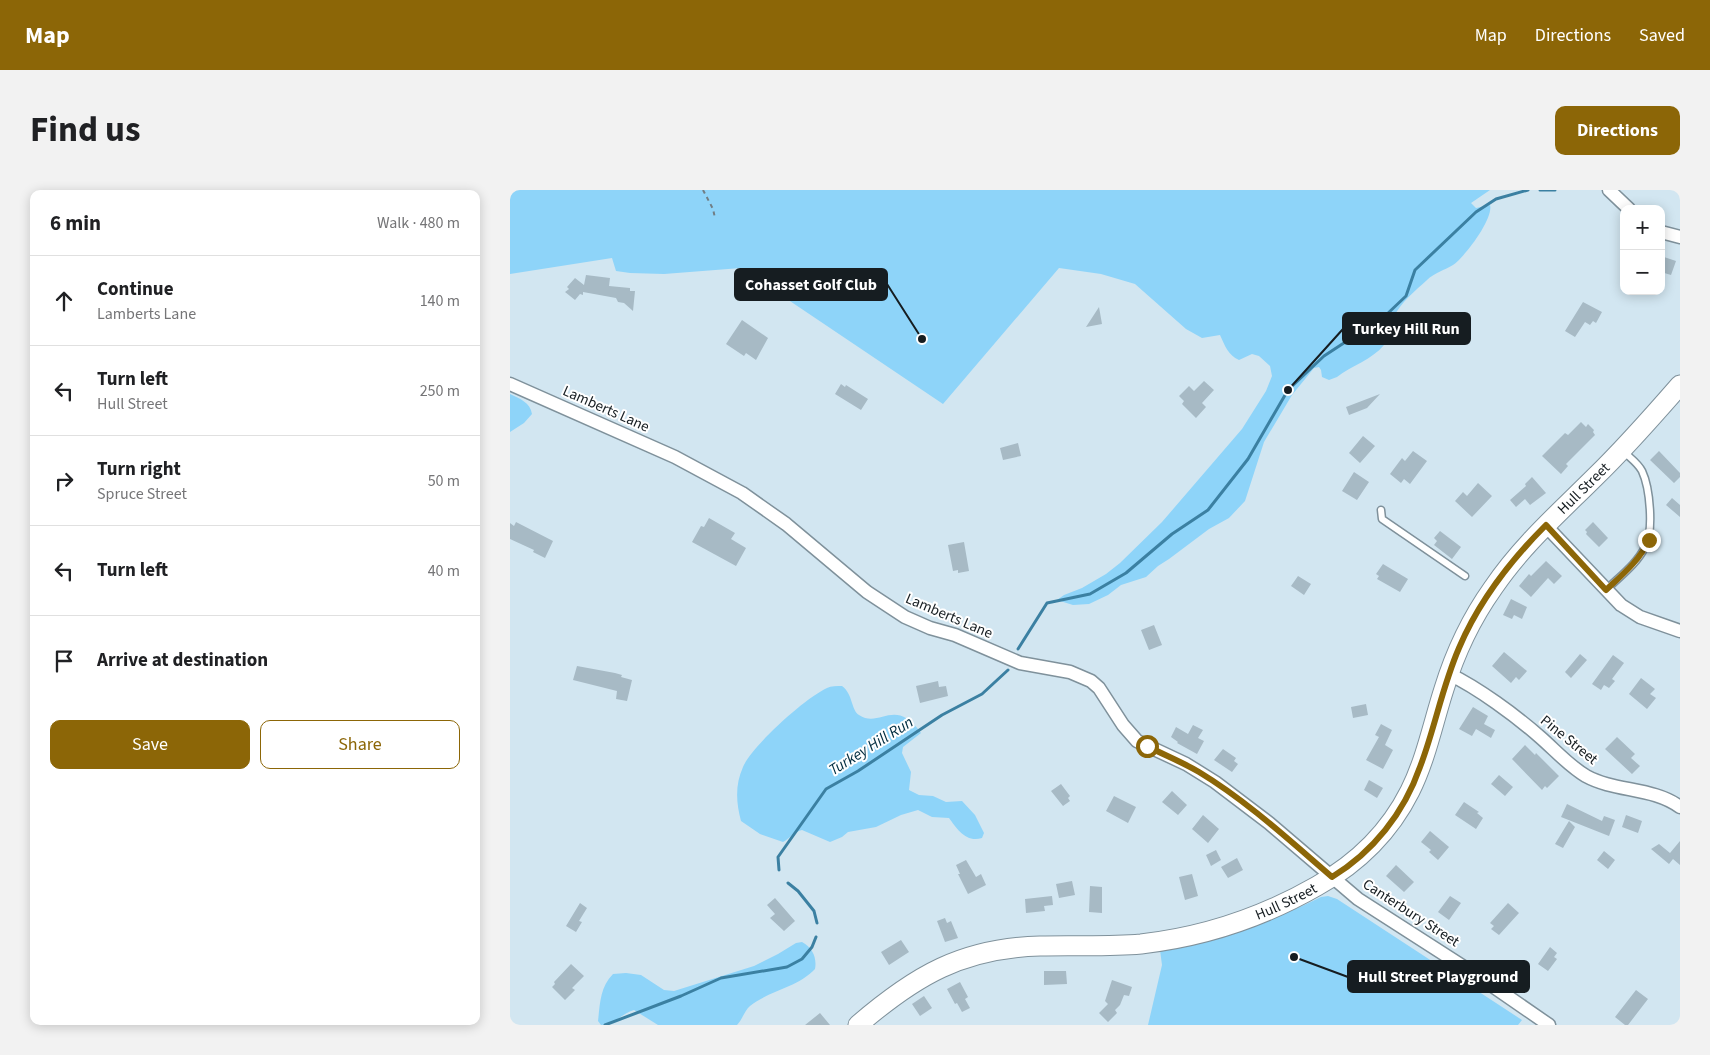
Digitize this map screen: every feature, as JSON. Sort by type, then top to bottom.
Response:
[{"type":"main road","name":"Hull Street","points":[[858,1025],[889,998],[917,979],[948,964],[974,956],[1020,947],[1130,945],[1186,936],[1254,916],[1296,897],[1332,877],[1359,858],[1387,828],[1402,805],[1421,766],[1449,674],[1460,646],[1486,598],[1518,554],[1622,450],[1680,385]]},
{"type":"street","points":[[1609,190],[1625,205]]},
{"type":"street","points":[[1665,233],[1680,237]]},
{"type":"street","name":"Lamberts Lane","points":[[510,384],[683,461],[742,493],[786,524],[867,592],[905,617],[1020,662],[1070,672],[1091,681],[1099,688],[1123,725],[1138,741],[1186,764],[1215,782],[1269,822],[1332,877]]},
{"type":"street","points":[[1546,525],[1606,590],[1630,612],[1680,632]]},
{"type":"street","name":"Pine Street","points":[[1449,674],[1465,682],[1522,722],[1577,770],[1589,777],[1656,796],[1680,807]]},
{"type":"street","name":"Canterbury Street","points":[[1332,877],[1378,913],[1466,968],[1549,1025]]},
{"type":"lane","points":[[1606,590],[1642,553],[1649,540],[1647,487],[1642,472],[1622,450]]},
{"type":"lane","points":[[1381,510],[1382,519],[1465,576]]},
{"type":"path","points":[[703,190],[713,209],[715,218]]},
{"type":"shaded area","points":[[510,190],[1490,190],[1471,203],[1476,208],[1490,205],[1490,211],[1488,219],[1478,237],[1458,261],[1436,273],[1400,307],[1394,317],[1386,342],[1379,350],[1337,377],[1329,380],[1322,377],[1319,367],[1314,368],[1292,395],[1264,442],[1245,501],[1229,518],[1209,529],[1146,577],[1121,585],[1108,595],[1089,604],[1073,605],[1057,600],[1106,574],[1120,563],[1162,522],[1242,429],[1266,391],[1272,376],[1270,366],[1259,356],[1252,354],[1239,360],[1235,358],[1227,350],[1220,335],[1202,338],[1186,329],[1135,284],[1101,274],[1059,268],[943,404],[741,268],[664,274],[630,273],[616,271],[612,258],[510,274]]},
{"type":"shaded area","points":[[510,394],[527,404],[532,414],[524,423],[510,432]]},
{"type":"shaded area","points":[[832,686],[842,686],[846,689],[856,713],[859,715],[874,719],[895,715],[912,722],[921,733],[903,747],[902,753],[911,772],[909,790],[919,795],[933,796],[946,802],[962,801],[975,815],[984,833],[982,838],[971,839],[962,834],[949,818],[932,817],[918,810],[901,815],[876,827],[848,832],[830,842],[802,830],[783,842],[760,834],[741,821],[737,800],[738,787],[740,774],[748,758],[780,723],[817,693]]},
{"type":"shaded area","points":[[1328,896],[1337,899],[1522,1020],[1518,1025],[1148,1025],[1162,965],[1160,950],[1243,930],[1321,897]]},
{"type":"shaded area","points":[[802,942],[809,947],[813,954],[815,969],[800,981],[766,996],[750,1006],[737,1025],[658,1025],[634,1010],[606,1025],[601,1025],[598,1021],[603,990],[613,974],[641,975],[664,990],[674,991],[754,966],[796,943]]},
{"type":"building","points":[[1665,257],[1676,261],[1671,275],[1665,273]]},
{"type":"building","points":[[586,275],[610,278],[609,286],[630,288],[630,291],[635,291],[633,311],[624,303],[618,302],[616,298],[583,292],[583,295],[580,294],[575,300],[565,292],[569,289],[567,287],[575,278],[584,285]]},
{"type":"building","points":[[1583,302],[1602,312],[1596,323],[1593,321],[1590,325],[1585,322],[1575,337],[1565,331]]},
{"type":"building","points":[[1099,307],[1102,324],[1086,327]]},
{"type":"building","points":[[742,320],[768,338],[756,360],[746,353],[744,356],[726,344]]},
{"type":"building","points":[[1204,381],[1214,390],[1202,403],[1206,407],[1196,418],[1182,404],[1184,401],[1179,396],[1189,386],[1194,391]]},
{"type":"building","points":[[841,384],[845,387],[846,385],[868,399],[861,410],[835,394]]},
{"type":"building","points":[[1380,394],[1367,408],[1349,415],[1346,407]]},
{"type":"building","points":[[1581,422],[1586,427],[1588,424],[1594,430],[1595,435],[1566,464],[1568,466],[1561,474],[1542,456],[1565,433],[1568,435]]},
{"type":"building","points":[[1363,436],[1375,446],[1360,463],[1349,453]]},
{"type":"building","points":[[1018,443],[1021,456],[1003,460],[1000,448]]},
{"type":"building","points":[[1413,451],[1427,461],[1410,484],[1404,479],[1401,483],[1390,474],[1402,458],[1405,461]]},
{"type":"building","points":[[1659,451],[1680,473],[1680,477],[1674,483],[1650,460]]},
{"type":"building","points":[[1354,472],[1369,482],[1357,500],[1342,491]]},
{"type":"building","points":[[1532,477],[1546,493],[1530,505],[1525,499],[1516,507],[1510,500],[1526,486],[1525,484]]},
{"type":"building","points":[[1478,483],[1492,496],[1472,517],[1455,501],[1463,492],[1467,496]]},
{"type":"building","points":[[1672,498],[1680,505],[1680,517],[1666,505]]},
{"type":"building","points":[[709,518],[735,533],[731,539],[746,548],[736,566],[692,542],[701,526],[704,527]]},
{"type":"building","points":[[516,522],[553,541],[545,558],[533,552],[534,550],[510,539],[510,523],[514,526]]},
{"type":"building","points":[[1593,522],[1608,538],[1599,547],[1586,534],[1585,530]]},
{"type":"building","points":[[1440,531],[1461,547],[1452,559],[1434,545],[1437,541],[1434,538]]},
{"type":"building","points":[[964,542],[969,571],[958,573],[958,570],[953,571],[948,545]]},
{"type":"building","points":[[1546,561],[1562,576],[1554,584],[1548,578],[1531,597],[1519,586],[1529,574],[1531,576]]},
{"type":"building","points":[[1383,564],[1408,579],[1400,592],[1377,579],[1379,576],[1376,574]]},
{"type":"building","points":[[1298,576],[1311,584],[1304,595],[1291,586]]},
{"type":"building","points":[[1511,599],[1527,607],[1522,619],[1514,615],[1512,619],[1503,615]]},
{"type":"building","points":[[1154,625],[1162,645],[1149,650],[1141,630]]},
{"type":"building","points":[[1504,652],[1527,671],[1519,680],[1516,677],[1511,683],[1492,666]]},
{"type":"building","points":[[1580,654],[1587,660],[1571,678],[1565,672]]},
{"type":"building","points":[[1613,655],[1624,663],[1612,679],[1615,681],[1609,688],[1604,685],[1601,690],[1592,684]]},
{"type":"building","points":[[577,666],[615,673],[632,680],[627,701],[616,699],[617,691],[573,680]]},
{"type":"building","points":[[1641,678],[1655,689],[1650,694],[1656,698],[1647,709],[1629,694]]},
{"type":"building","points":[[938,681],[939,687],[946,686],[948,696],[920,703],[916,686]]},
{"type":"building","points":[[1366,704],[1368,715],[1353,718],[1351,707]]},
{"type":"building","points":[[1473,707],[1488,716],[1484,724],[1495,730],[1491,738],[1476,729],[1472,736],[1459,729]]},
{"type":"building","points":[[1381,724],[1392,730],[1385,745],[1393,750],[1383,769],[1366,760],[1379,737],[1375,735]]},
{"type":"building","points":[[1193,725],[1203,730],[1198,738],[1204,741],[1197,754],[1177,743],[1171,737],[1176,727],[1188,734]]},
{"type":"building","points":[[1617,737],[1635,754],[1631,758],[1640,766],[1632,774],[1605,749]]},
{"type":"building","points":[[1525,745],[1559,776],[1547,788],[1545,786],[1542,790],[1512,759]]},
{"type":"building","points":[[1223,749],[1236,758],[1234,761],[1238,764],[1232,772],[1214,760]]},
{"type":"building","points":[[1499,775],[1513,787],[1505,796],[1491,784]]},
{"type":"building","points":[[1369,780],[1383,788],[1377,798],[1364,790]]},
{"type":"building","points":[[1061,784],[1070,796],[1068,798],[1070,801],[1063,806],[1051,791]]},
{"type":"building","points":[[1172,791],[1187,805],[1178,815],[1162,802]]},
{"type":"building","points":[[1114,796],[1136,807],[1128,823],[1106,811]]},
{"type":"building","points":[[1464,802],[1479,812],[1477,813],[1483,818],[1476,829],[1455,815]]},
{"type":"building","points":[[1567,804],[1602,821],[1604,816],[1615,820],[1609,836],[1561,817]]},
{"type":"building","points":[[1203,815],[1219,829],[1208,843],[1192,829]]},
{"type":"building","points":[[1626,815],[1642,821],[1638,833],[1622,827]]},
{"type":"building","points":[[1569,821],[1575,827],[1563,848],[1555,844]]},
{"type":"building","points":[[1430,831],[1449,847],[1438,860],[1429,852],[1431,850],[1421,842]]},
{"type":"building","points":[[1680,841],[1680,865],[1673,859],[1669,864],[1651,849],[1659,844],[1670,853]]},
{"type":"building","points":[[1216,850],[1221,860],[1211,866],[1206,855]]},
{"type":"building","points":[[1604,851],[1615,860],[1608,869],[1597,860]]},
{"type":"building","points":[[1237,858],[1243,870],[1228,878],[1221,867]]},
{"type":"building","points":[[966,860],[976,877],[981,874],[986,885],[968,894],[958,874],[960,874],[956,865]]},
{"type":"building","points":[[1396,865],[1414,882],[1404,892],[1386,876]]},
{"type":"building","points":[[1192,874],[1198,896],[1185,900],[1179,877]]},
{"type":"building","points":[[1072,881],[1075,895],[1059,898],[1056,884]]},
{"type":"building","points":[[1090,886],[1102,887],[1102,913],[1089,912]]},
{"type":"building","points":[[1052,896],[1053,905],[1044,906],[1045,911],[1026,913],[1025,899]]},
{"type":"building","points":[[1450,896],[1461,903],[1449,920],[1438,912]]},
{"type":"building","points":[[775,898],[795,921],[784,931],[770,918],[775,914],[767,905]]},
{"type":"building","points":[[580,903],[587,908],[579,921],[582,922],[576,932],[566,926]]},
{"type":"building","points":[[1508,903],[1519,913],[1499,935],[1491,929],[1494,926],[1490,923]]},
{"type":"building","points":[[945,918],[947,923],[951,921],[958,938],[945,942],[937,921]]},
{"type":"building","points":[[901,940],[909,952],[889,965],[881,952]]},
{"type":"building","points":[[1550,947],[1557,953],[1554,957],[1557,959],[1548,971],[1538,964]]},
{"type":"building","points":[[571,964],[584,976],[572,988],[575,990],[565,1000],[552,987],[555,984],[554,982]]},
{"type":"building","points":[[1044,971],[1066,971],[1067,984],[1044,985]]},
{"type":"building","points":[[1112,980],[1132,987],[1129,996],[1124,995],[1120,1005],[1115,1010],[1117,1013],[1108,1022],[1099,1013],[1108,1004],[1105,1001]]},
{"type":"building","points":[[960,982],[968,997],[965,999],[970,1008],[962,1012],[947,989]]},
{"type":"building","points":[[1636,990],[1648,999],[1628,1025],[1625,1025],[1615,1017]]},
{"type":"building","points":[[924,996],[932,1008],[920,1016],[912,1004]]},
{"type":"building","points":[[820,1013],[830,1025],[805,1025]]},
{"type":"waterway","name":"Turkey Hill Run","points":[[1018,649],[1047,603],[1090,594],[1126,573],[1172,534],[1208,510],[1248,459],[1288,390],[1324,356],[1385,316],[1406,296],[1415,270],[1476,212],[1496,199],[1528,190]]},
{"type":"waterway","name":"Turkey Hill Run","points":[[1540,190],[1555,190]]},
{"type":"waterway","name":"Turkey Hill Run","points":[[779,870],[778,857],[826,789],[858,771],[942,715],[982,694],[1008,670]]},
{"type":"waterway","name":"Turkey Hill Run","points":[[788,883],[798,891],[814,911],[817,923]]},
{"type":"waterway","name":"Turkey Hill Run","points":[[605,1025],[681,996],[721,978],[787,967],[802,959],[812,947],[816,937]]},
{"type":"place","name":"Cohasset Golf Club","points":[[922,339]]},
{"type":"place","name":"Turkey Hill Run","points":[[1288,390]]},
{"type":"place","name":"Hull Street Playground","points":[[1294,957]]},
{"type":"route","points":[[1147,746],[1186,764],[1215,782],[1269,822],[1332,877],[1359,858],[1381,836],[1399,810],[1417,777],[1455,658],[1472,621],[1504,573],[1532,539],[1546,525],[1606,590],[1642,553],[1649,540]]}]
